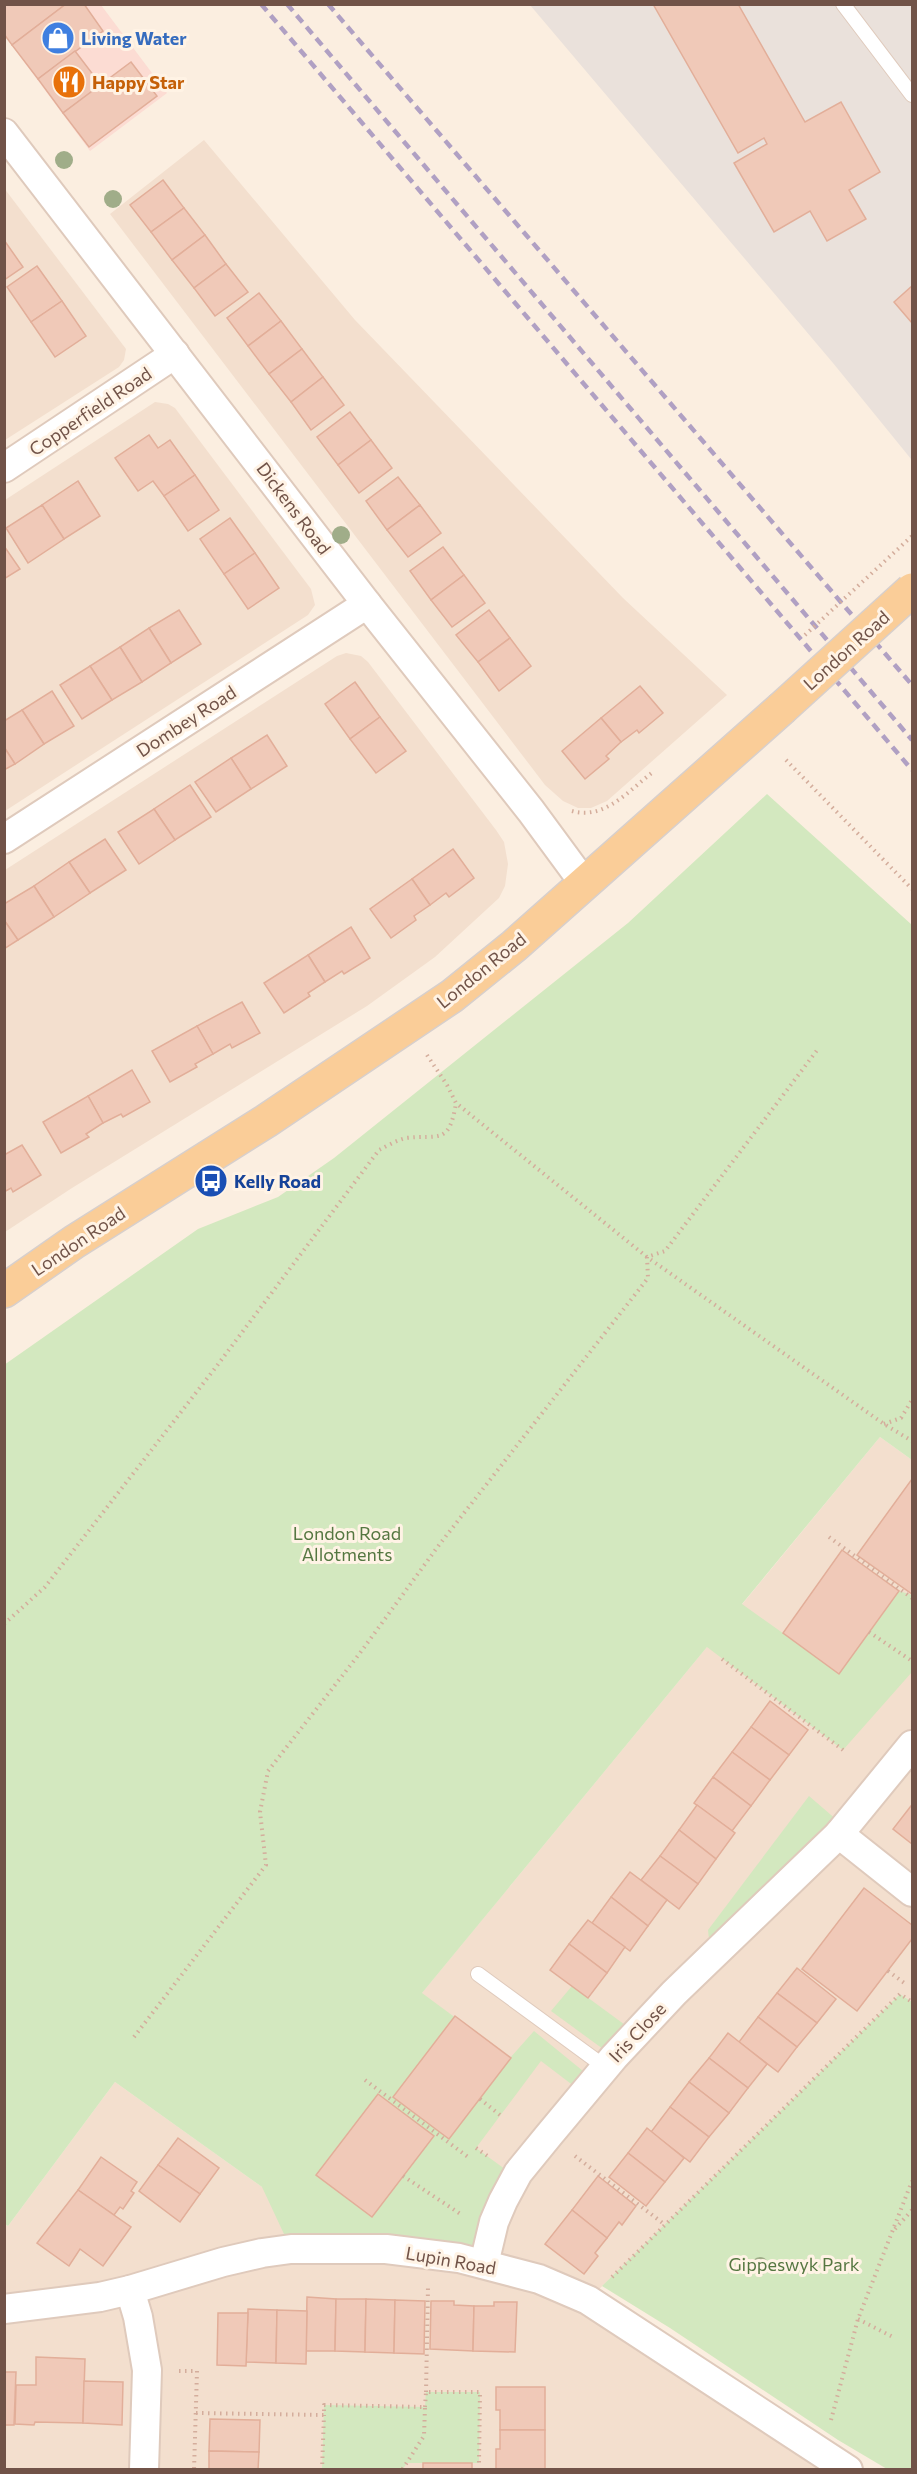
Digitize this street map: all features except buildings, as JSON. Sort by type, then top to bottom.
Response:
[{"type":"main road","name":"London Road","points":[[4,1291],[74,1242],[266,1121],[452,996],[514,946],[912,590]]},
{"type":"street","name":"Dickens Road","points":[[4,133],[367,604],[531,811],[584,883]]},
{"type":"street","name":"Copperfield Road","points":[[4,468],[176,354]]},
{"type":"street","name":"Dombey Road","points":[[4,839],[367,604]]},
{"type":"street","name":"Iris Close","points":[[484,2264],[494,2222],[518,2173],[605,2067],[674,1992],[839,1834],[912,1745]]},
{"type":"street","points":[[839,1834],[912,1892]]},
{"type":"street","name":"Lupin Road","points":[[4,2309],[70,2302],[130,2290],[223,2262],[291,2249],[386,2249],[429,2253],[484,2264],[539,2279],[588,2300],[848,2469]]},
{"type":"street","points":[[130,2290],[144,2342],[147,2370],[144,2469]]},
{"type":"lane","points":[[843,4],[912,95]]},
{"type":"lane","points":[[478,1974],[605,2067]]},
{"type":"path","points":[[801,639],[912,536]]},
{"type":"path","points":[[786,760],[912,889]]},
{"type":"path","points":[[570,810],[587,814],[607,809],[659,767]]},
{"type":"path","points":[[408,1027],[447,1085],[456,1103],[647,1257],[884,1424],[912,1441]]},
{"type":"path","points":[[647,1257],[665,1251],[818,1049]]},
{"type":"path","points":[[4,1624],[45,1587],[216,1367],[379,1150],[404,1138],[434,1138],[447,1131],[453,1121],[456,1103]]},
{"type":"path","points":[[134,2037],[266,1865],[260,1812],[268,1771],[360,1653],[439,1545],[648,1278],[647,1257]]},
{"type":"path","points":[[884,1424],[901,1418],[912,1400]]},
{"type":"path","points":[[830,1537],[912,1598]]},
{"type":"path","points":[[869,1632],[912,1661]]},
{"type":"path","points":[[722,1659],[843,1750]]},
{"type":"path","points":[[888,1971],[908,1985]]},
{"type":"path","points":[[610,2278],[900,1994],[912,2002]]},
{"type":"path","points":[[365,2080],[468,2157]]},
{"type":"path","points":[[480,2099],[500,2115]]},
{"type":"path","points":[[549,2135],[664,2224]]},
{"type":"path","points":[[403,2176],[463,2216]]},
{"type":"path","points":[[831,2421],[858,2319],[912,2181]]},
{"type":"path","points":[[892,2232],[912,2210]]},
{"type":"path","points":[[402,2469],[424,2436],[429,2253]]},
{"type":"path","points":[[858,2319],[893,2337]]},
{"type":"path","points":[[147,2370],[197,2371],[194,2469]]},
{"type":"path","points":[[426,2391],[480,2392],[479,2463]]},
{"type":"path","points":[[322,2469],[324,2405],[425,2407]]},
{"type":"path","points":[[195,2413],[324,2415]]},
{"type":"shaded area","points":[[5,5],[101,5],[167,93],[90,151],[5,36]]},
{"type":"shaded area","points":[[530,5],[912,5],[911,459],[833,363]]},
{"type":"shaded area","points":[[204,140],[355,320],[623,598],[727,695],[607,801],[591,808],[578,808],[563,801],[545,785],[110,214]]},
{"type":"shaded area","points":[[4,188],[126,349],[124,360],[119,367],[5,440]]},
{"type":"shaded area","points":[[155,402],[168,404],[175,408],[311,589],[315,605],[308,615],[5,811],[5,500]]},
{"type":"shaded area","points":[[346,653],[361,656],[368,662],[504,842],[508,864],[505,886],[499,898],[435,957],[367,1006],[72,1188],[5,1232],[5,870],[337,656]]},
{"type":"shaded area","points":[[880,1437],[912,1460],[912,2002],[900,1994],[588,2300],[818,2466],[818,2469],[5,2469],[4,2224],[8,2226],[115,2082],[262,2187]]},
{"type":"green space","name":"London Road Allotments","points":[[767,794],[912,925],[912,1460],[880,1437],[742,1604],[839,1673],[899,1591],[912,1595],[912,1672],[843,1750],[707,1647],[422,1993],[510,2058],[534,2031],[594,2080],[583,2093],[541,2061],[476,2148],[516,2177],[484,2264],[291,2249],[262,2187],[115,2082],[8,2226],[5,2224],[4,1365],[198,1229],[278,1197],[334,1158],[628,923]]},
{"type":"green space","points":[[809,1796],[845,1827],[711,1957],[708,1930]]},
{"type":"green space","points":[[572,1986],[636,2033],[614,2057],[551,2011]]},
{"type":"green space","name":"Gippeswyk Park","points":[[900,1994],[912,2002],[912,2469],[887,2469],[838,2440],[670,2328],[602,2286]]},
{"type":"green space","points":[[426,2392],[480,2392],[479,2463],[407,2463],[402,2470],[322,2470],[324,2405],[425,2407]]},
{"type":"railway","points":[[261,4],[912,770]]},
{"type":"railway","points":[[287,4],[912,740]]},
{"type":"railway","points":[[328,4],[912,685]]},
{"type":"place","name":"Living Water","points":[[58,38]]},
{"type":"place","name":"Happy Star","points":[[69,82]]},
{"type":"place","name":"Kelly Road","points":[[211,1181]]}]
